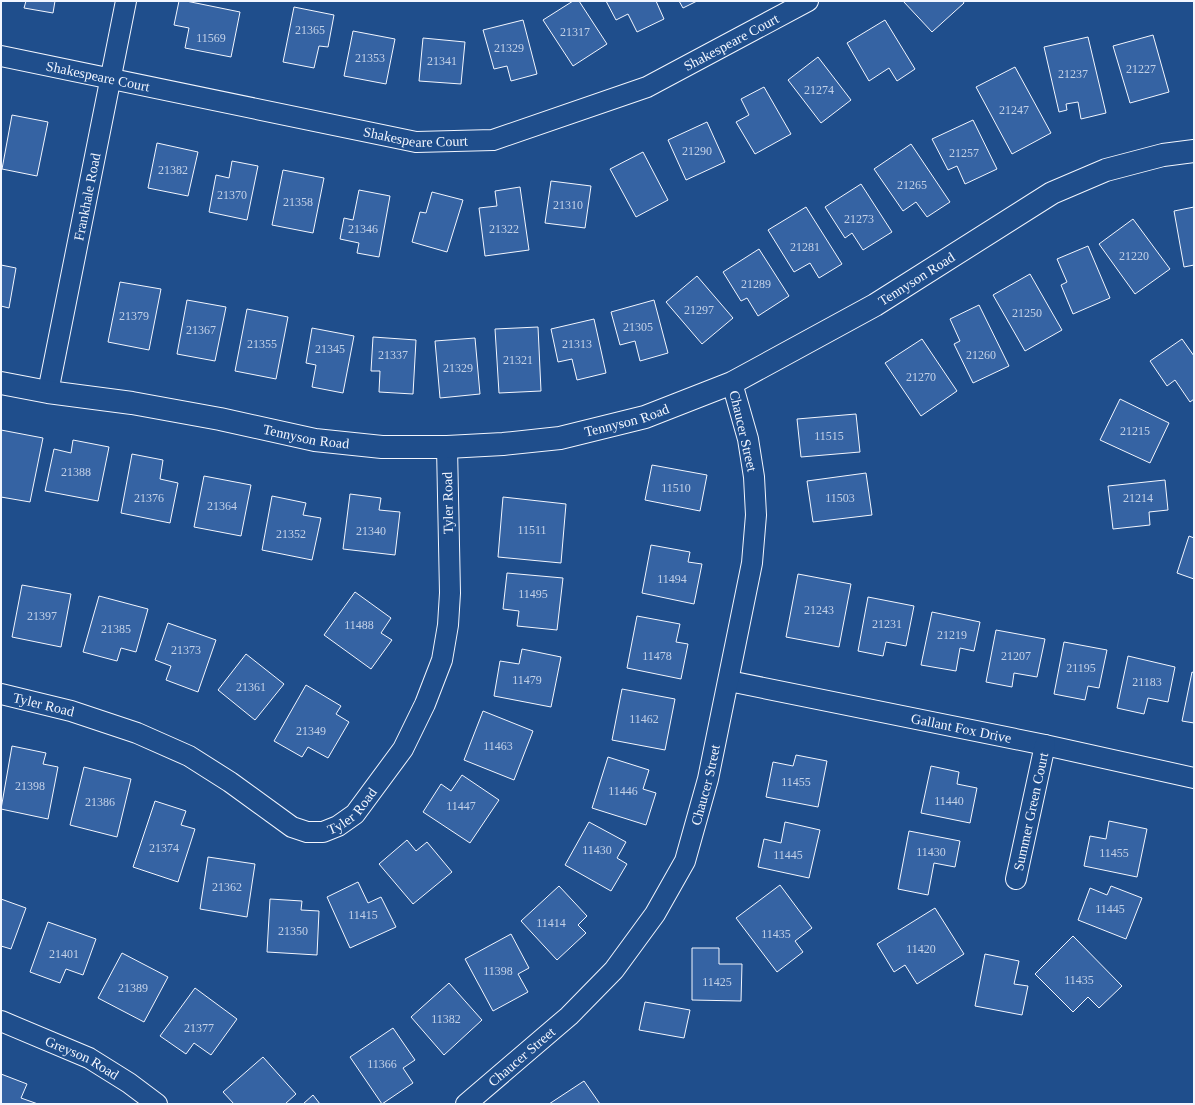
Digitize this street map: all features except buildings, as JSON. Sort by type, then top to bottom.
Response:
[{"type":"street","name":"Frankhale Road","points":[[48,392],[126,1]]},
{"type":"street","name":"Shakespeare Court","points":[[1,56],[416,142],[493,140],[647,87],[808,1]]},
{"type":"street","name":"Tennyson Road","points":[[1,383],[48,392],[162,408],[315,440],[382,447],[447,447],[503,444],[560,438],[645,417],[732,384],[875,305],[1052,193],[1106,170],[1163,155],[1194,151]]},
{"type":"street","name":"Chaucer Street","points":[[466,1104],[569,1016],[614,970],[655,914],[685,861],[708,779],[752,563],[756,515],[754,476],[748,439],[732,384]]},
{"type":"street","name":"Tyler Road","points":[[1,694],[71,711],[137,733],[189,756],[230,782],[292,827],[307,832],[323,832],[338,826],[355,814],[403,748],[425,704],[442,660],[448,625],[450,593],[447,447]]},
{"type":"street","name":"Gallant Fox Drive","points":[[729,681],[1045,745],[1194,778]]},
{"type":"street","name":"Summer Green Court","points":[[1016,879],[1045,745]]},
{"type":"street","name":"Greyson Road","points":[[1,1021],[89,1058],[129,1083],[157,1104]]}]
